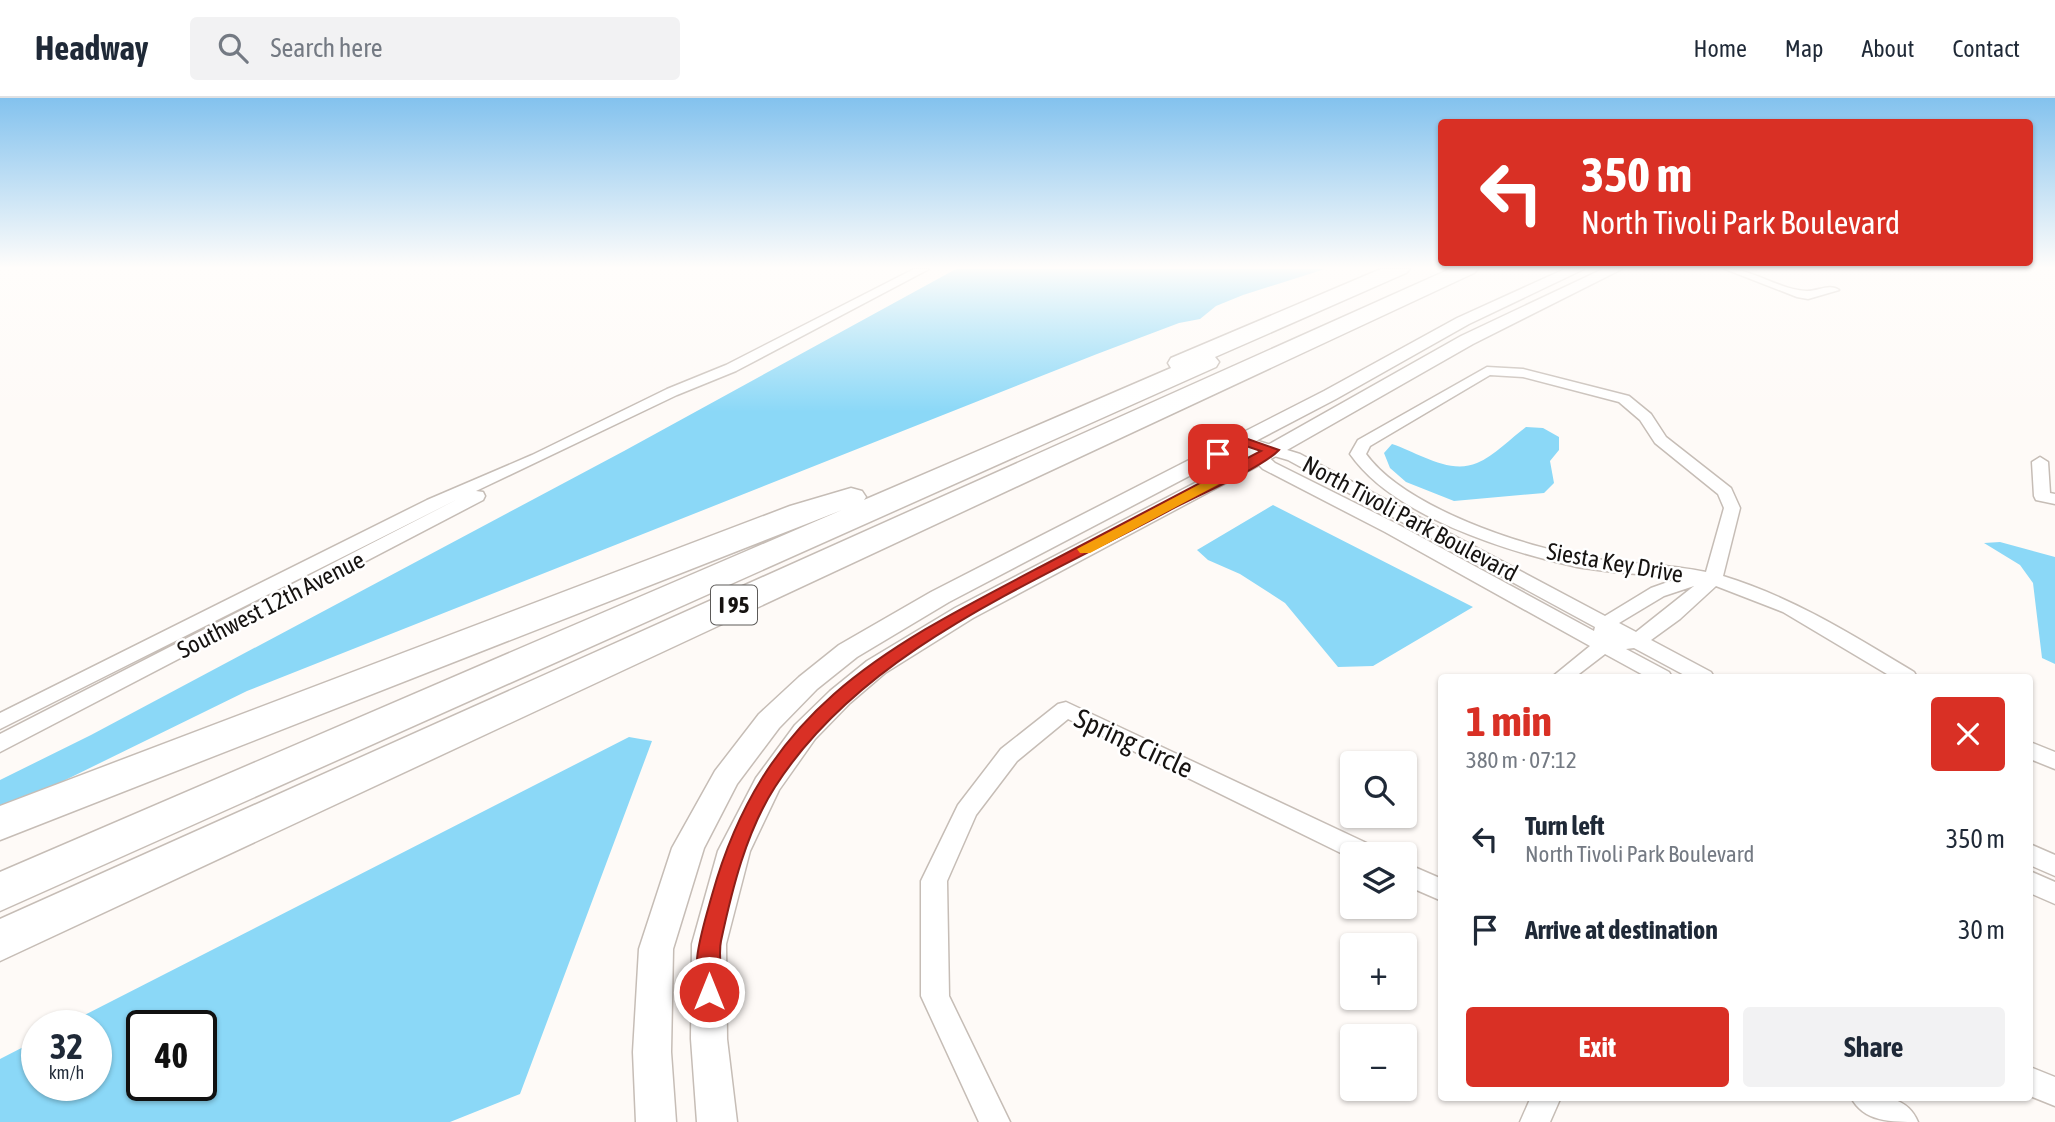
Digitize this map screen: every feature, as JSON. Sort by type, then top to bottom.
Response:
[{"type":"highway","name":"I 95","points":[[0,873],[1288,317]]},
{"type":"highway","points":[[0,892],[1310,317]]},
{"type":"highway","points":[[0,921],[1341,317]]},
{"type":"highway","name":"I 95","points":[[0,941],[1363,317]]},
{"type":"highway","points":[[0,824],[801,513],[912,478]]},
{"type":"street","name":"Southwest 12th Avenue","points":[[672,392],[699,371],[805,317]]},
{"type":"street","name":"Southwest 12th Avenue","points":[[0,722],[433,504],[538,458],[672,392],[731,368],[830,317]]},
{"type":"street","points":[[656,1122],[652,1052],[656,949],[688,848],[724,778],[769,720],[808,683],[859,644],[940,597],[1257,450],[1453,327],[1475,317]]},
{"type":"street","points":[[717,1122],[709,1039],[709,944],[734,851],[766,786],[805,732],[840,696],[876,667],[964,613],[1257,450],[1515,317]]},
{"type":"street","name":"Siesta Key Drive","points":[[1713,579],[1732,508],[1725,492],[1660,440],[1638,408],[1624,399],[1523,373],[1487,371],[1363,443],[1358,454],[1362,466],[1388,486],[1444,515],[1507,542],[1577,561],[1713,579],[1782,605],[1902,674]]},
{"type":"street","name":"North Tivoli Park Boulevard","points":[[1257,450],[1293,456],[1698,674]]},
{"type":"street","name":"North Tivoli Park Boulevard","points":[[1257,450],[1364,514],[1656,674]]},
{"type":"street","name":"Southwest 12th Avenue","points":[[0,744],[450,512],[538,458]]},
{"type":"street","points":[[2040,463],[2042,496],[2055,499]]},
{"type":"street","points":[[1364,514],[1383,505]]},
{"type":"street","points":[[1466,570],[1485,560]]},
{"type":"street","points":[[1602,646],[1605,624],[1674,584],[1713,579]]},
{"type":"street","points":[[1566,674],[1602,646],[1636,641],[1673,615],[1713,579]]},
{"type":"street","name":"Spring Circle","points":[[995,1122],[935,996],[934,881],[966,811],[1009,755],[1066,709],[1341,842]]},
{"type":"street","points":[[2033,751],[2055,761]]},
{"type":"street","points":[[2033,855],[2055,866]]},
{"type":"street","points":[[1417,879],[1438,889]]},
{"type":"street","points":[[2033,883],[2055,894]]},
{"type":"street","points":[[2033,1082],[2055,1092]]},
{"type":"street","points":[[1535,1122],[1544,1101]]},
{"type":"street","points":[[1872,1101],[1903,1122]]},
{"type":"water","points":[[869,317],[1203,317],[1097,354],[247,691],[0,812],[0,780],[91,735],[624,451]]},
{"type":"water","points":[[1526,427],[1543,428],[1559,437],[1559,450],[1550,461],[1554,483],[1544,493],[1454,501],[1406,482],[1390,468],[1384,453],[1392,444],[1433,461],[1466,466],[1490,456]]},
{"type":"water","points":[[1273,505],[1473,607],[1373,666],[1338,667],[1285,603],[1240,574],[1208,560],[1197,550]]},
{"type":"water","points":[[2000,542],[2055,557],[2055,664],[2042,658],[2033,583],[2020,565],[1984,543]]},
{"type":"water","points":[[629,737],[652,741],[520,1094],[450,1122],[0,1122],[0,1059],[21,1048],[21,1101],[112,1101],[112,1010],[94,1010]]},
{"type":"slow traffic","points":[[1085,549],[1242,466]]},
{"type":"route","points":[[709,992],[709,944],[734,851],[766,786],[805,732],[840,696],[876,667],[964,613],[1273,450],[1242,441],[1218,454]]}]
